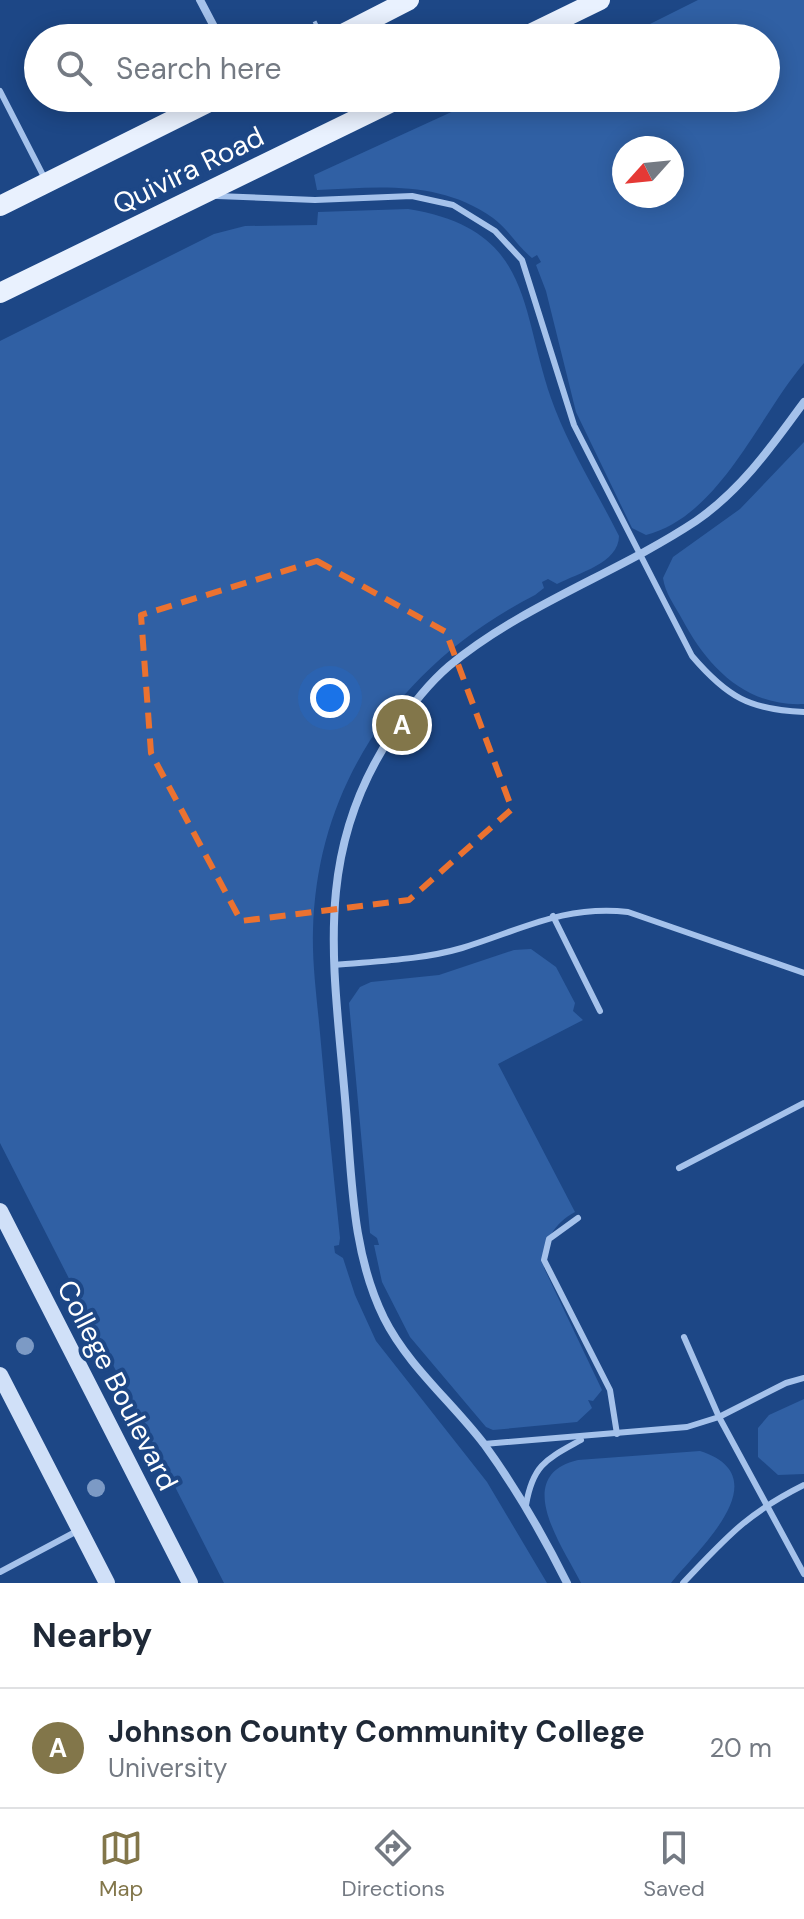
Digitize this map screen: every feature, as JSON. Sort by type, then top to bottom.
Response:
[{"type":"main road","points":[[362,24],[409,0]]},
{"type":"main road","points":[[551,24],[600,0]]},
{"type":"main road","name":"Quivira Road","points":[[0,206],[189,112]]},
{"type":"main road","name":"Quivira Road","points":[[0,293],[371,112]]},
{"type":"main road","name":"College Boulevard","points":[[0,1211],[190,1583]]},
{"type":"main road","points":[[0,1375],[107,1583]]},
{"type":"street","points":[[200,0],[213,24]]},
{"type":"street","points":[[567,1583],[526,1505],[484,1444],[412,1360],[385,1321],[370,1286],[355,1214],[334,965],[332,901],[339,854],[353,805],[374,761],[403,718],[445,670],[489,634],[639,555],[698,520],[738,487],[804,402]]},
{"type":"lane","points":[[0,91],[47,183]]},
{"type":"lane","points":[[0,115],[10,110]]},
{"type":"lane","points":[[202,195],[315,200],[412,196],[453,205],[495,231],[522,260],[574,425],[692,656],[714,682],[739,700],[771,711],[804,712]]},
{"type":"lane","points":[[334,965],[428,956],[463,948],[553,916],[597,909],[628,912],[804,973]]},
{"type":"lane","points":[[553,916],[600,1011]]},
{"type":"lane","points":[[679,1168],[804,1103]]},
{"type":"lane","points":[[578,1218],[549,1239],[544,1260],[610,1390],[617,1434]]},
{"type":"lane","points":[[684,1337],[719,1417],[804,1574]]},
{"type":"lane","points":[[484,1444],[687,1427],[719,1417],[786,1383],[804,1378]]},
{"type":"lane","points":[[526,1505],[530,1478],[547,1459],[584,1438]]},
{"type":"lane","points":[[683,1583],[739,1523],[764,1505],[804,1485]]},
{"type":"lane","points":[[0,1572],[79,1530]]},
{"type":"lane","points":[[690,1575],[699,1583]]},
{"type":"highlighted area","points":[[317,561],[446,632],[512,809],[409,900],[241,921],[151,753],[141,615]]},
{"type":"shaded area","points":[[698,0],[804,0],[804,363],[716,486],[695,508],[672,524],[646,535],[632,528],[576,412],[546,291],[536,265],[541,262],[537,255],[532,258],[493,218],[452,197],[408,189],[317,190],[314,175],[451,112],[780,112],[780,24],[650,24]]},
{"type":"shaded area","points":[[408,209],[450,220],[481,236],[502,256],[527,309],[555,409],[619,536],[617,545],[605,560],[557,584],[548,579],[542,582],[544,588],[535,595],[488,622],[446,654],[408,691],[376,731],[350,775],[331,823],[318,875],[313,930],[315,982],[340,1238],[339,1245],[334,1246],[335,1253],[343,1258],[355,1295],[376,1341],[487,1482],[547,1583],[224,1583],[0,1143],[0,341],[214,234],[245,226],[317,225],[318,212]]},
{"type":"shaded area","points":[[804,442],[804,704],[764,699],[730,680],[703,653],[668,594],[663,578],[673,557],[740,509]]},
{"type":"shaded area","points":[[531,949],[556,967],[575,1003],[573,1011],[583,1020],[498,1064],[575,1212],[561,1222],[551,1235],[545,1250],[544,1268],[602,1390],[593,1401],[588,1400],[592,1408],[577,1422],[493,1430],[486,1427],[410,1337],[382,1282],[374,1245],[379,1245],[377,1238],[370,1233],[349,1003],[360,987],[371,982],[439,975],[514,950]]},
{"type":"shaded area","points":[[804,1399],[804,1474],[778,1475],[758,1457],[758,1428],[769,1415]]},
{"type":"shaded area","points":[[700,1451],[723,1463],[733,1478],[733,1495],[726,1514],[713,1534],[671,1583],[581,1583],[548,1514],[545,1497],[547,1481],[558,1468],[578,1460]]},
{"type":"place","name":"Johnson County Community College","points":[[402,725]]}]
